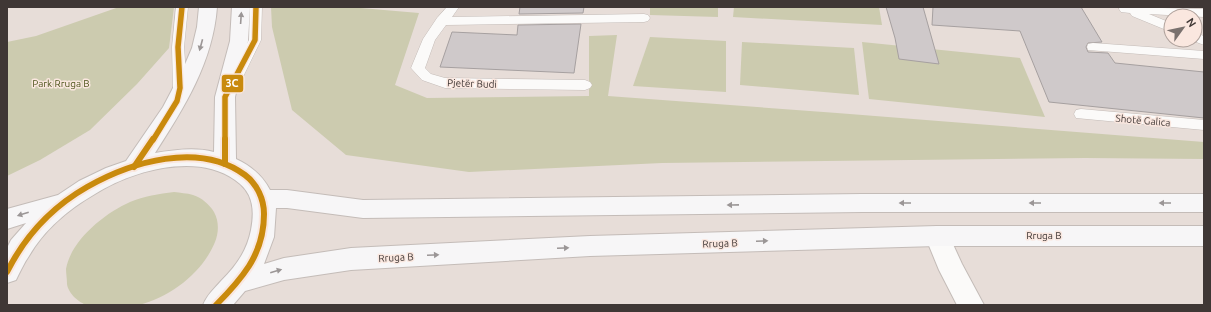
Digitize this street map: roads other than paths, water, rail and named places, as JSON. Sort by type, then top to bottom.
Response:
[{"type":"main road","points":[[177,101],[202,48],[208,7]]},
{"type":"main road","points":[[225,97],[239,42],[241,7]]},
{"type":"main road","points":[[139,160],[164,124]]},
{"type":"main road","points":[[225,128],[225,158]]},
{"type":"main road","points":[[7,272],[13,258],[36,227],[65,202],[99,181],[139,160],[225,158],[248,178],[262,199],[265,222],[258,251],[238,282],[216,305]]},
{"type":"main road","points":[[262,199],[286,199],[363,209],[870,203],[1204,202]]},
{"type":"main road","points":[[7,219],[65,202]]},
{"type":"main road","name":"Rruga B","points":[[238,282],[284,269],[351,259],[590,246],[937,236],[1204,236]]},
{"type":"street","points":[[937,236],[952,270],[971,305]]},
{"type":"lane","points":[[164,124],[177,101],[180,88],[178,47],[182,7]]},
{"type":"lane","points":[[225,128],[225,97],[255,40],[256,7]]},
{"type":"lane","name":"Pjetër Budi","points":[[453,7],[441,20],[429,39],[418,68],[421,74],[429,79],[445,83],[585,86]]},
{"type":"lane","points":[[1123,8],[1204,13]]},
{"type":"lane","points":[[1123,8],[1163,25]]},
{"type":"lane","points":[[441,20],[644,18]]},
{"type":"lane","points":[[1093,47],[1204,55]]},
{"type":"lane","name":"Shotë Galica","points":[[1081,114],[1204,125]]},
{"type":"park label","name":"Park Rruga B","points":[[61,83]]}]
